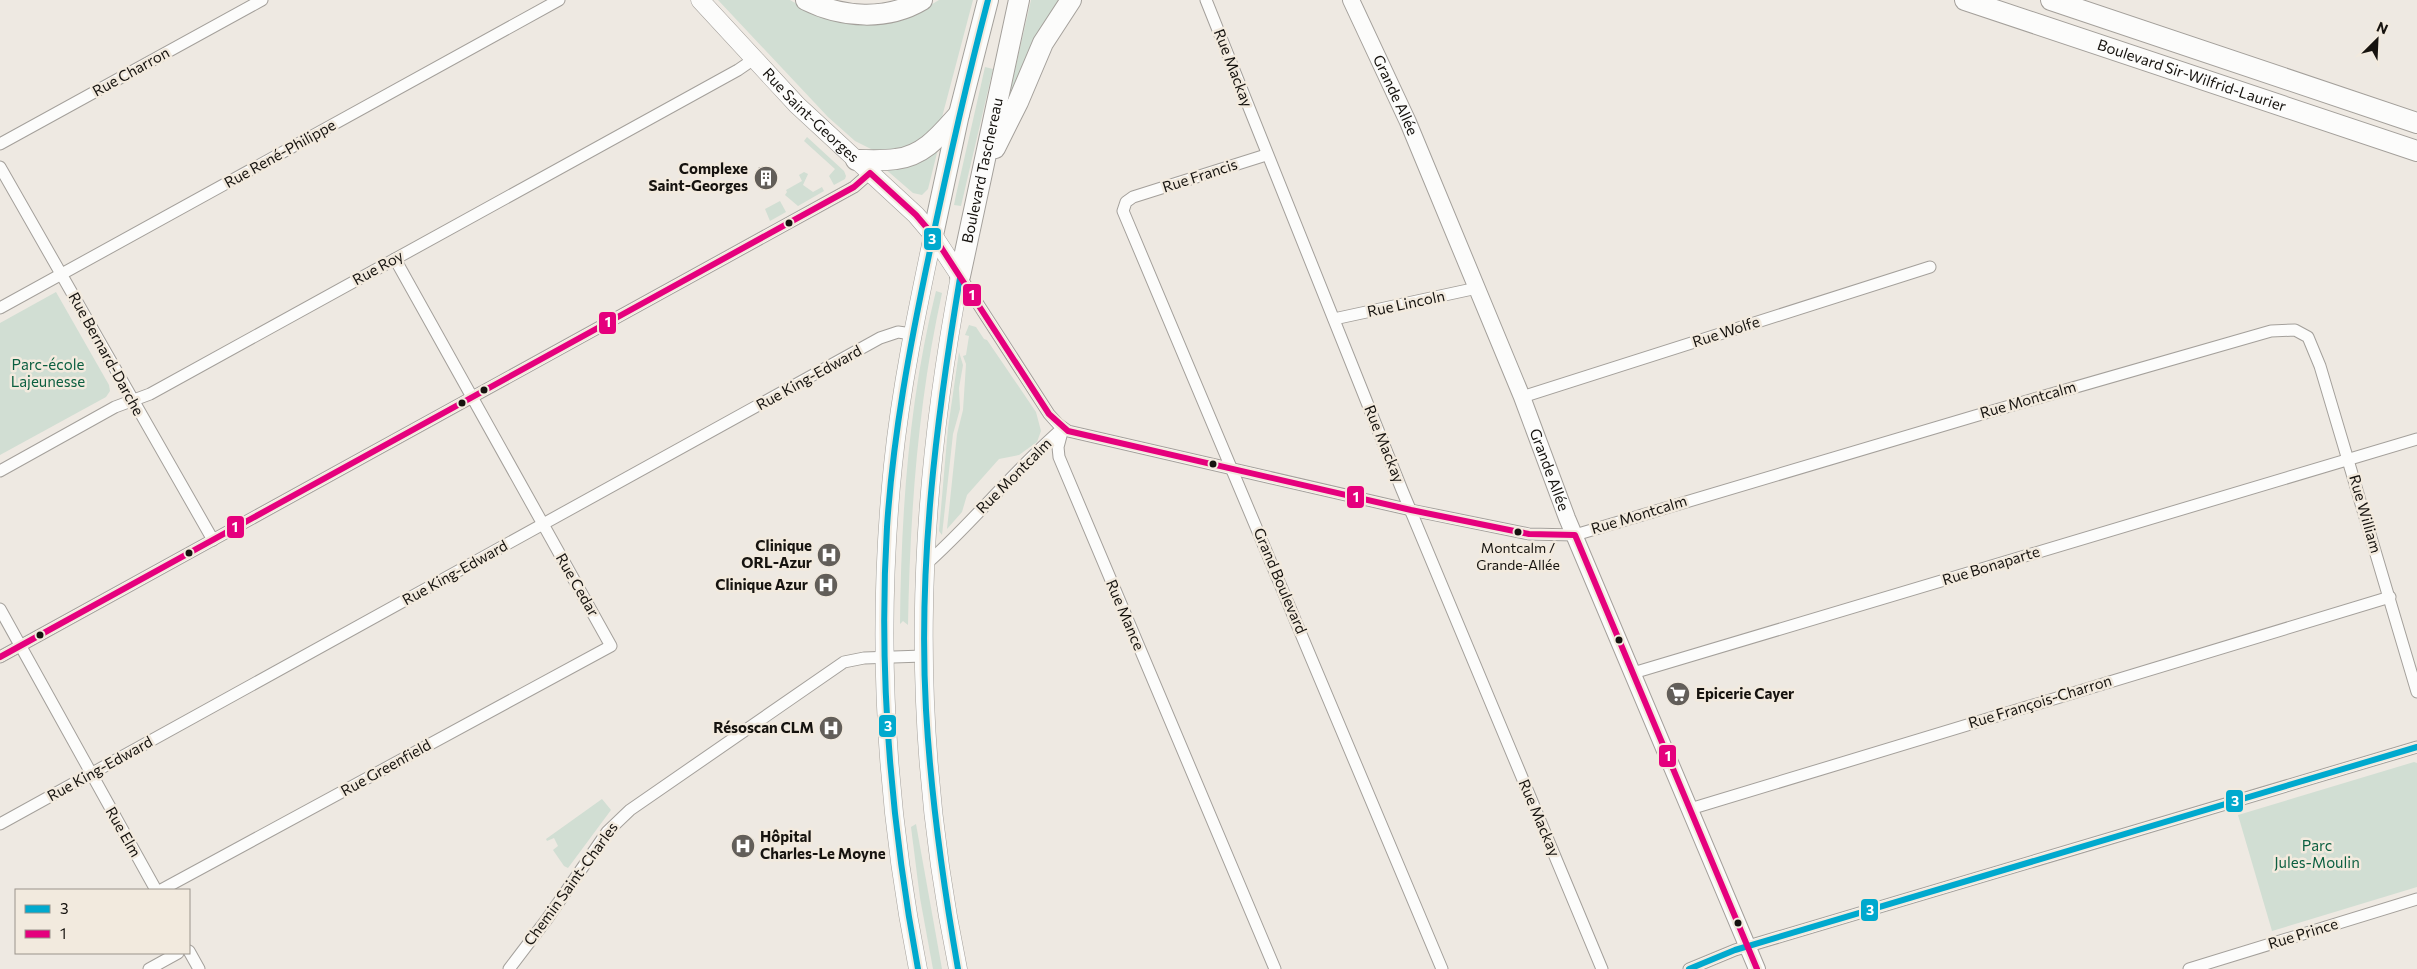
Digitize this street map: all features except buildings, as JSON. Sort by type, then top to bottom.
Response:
[{"type":"highway","points":[[806,0],[828,9],[862,15],[892,12],[922,0]]},
{"type":"highway","points":[[933,234],[959,114],[988,0]]},
{"type":"highway","name":"Boulevard Taschereau","points":[[960,276],[1019,0]]},
{"type":"highway","points":[[984,170],[1018,102],[1043,43],[1071,0]]},
{"type":"highway","name":"Boulevard Sir-Wilfrid-Laurier","points":[[1965,0],[2417,151]]},
{"type":"highway","name":"Boulevard Sir-Wilfrid-Laurier","points":[[2051,0],[2417,123]]},
{"type":"highway","points":[[863,167],[915,154],[934,141],[959,114]]},
{"type":"main road","name":"Rue Saint-Georges","points":[[700,0],[797,104],[916,215],[933,234],[960,276]]},
{"type":"main road","name":"Grande Allée","points":[[1352,0],[1408,122],[1522,397],[1575,535],[1757,969]]},
{"type":"main road","points":[[918,969],[893,796],[884,612],[890,497],[901,398],[933,234]]},
{"type":"main road","name":"Boulevard Taschereau","points":[[958,969],[946,910],[932,809],[923,656],[924,566],[936,419],[960,276]]},
{"type":"street","name":"Rue Charron","points":[[0,144],[262,0]]},
{"type":"street","name":"Rue René-Philippe","points":[[0,308],[559,0]]},
{"type":"street","name":"Rue Mackay","points":[[1206,0],[1266,155],[1411,510],[1602,969]]},
{"type":"street","name":"Rue Roy","points":[[0,471],[115,407],[150,394],[738,70],[754,58]]},
{"type":"street","name":"Rue Francis","points":[[1133,197],[1266,155]]},
{"type":"street","name":"Rue Bernard-Darche","points":[[0,167],[132,402],[213,540]]},
{"type":"street","points":[[0,657],[854,187],[863,167]]},
{"type":"street","name":"Grand Boulevard","points":[[1133,197],[1126,202],[1123,211],[1442,969]]},
{"type":"street","name":"Rue Cedar","points":[[395,259],[611,646]]},
{"type":"street","name":"Rue Wolfe","points":[[1522,397],[1930,267]]},
{"type":"street","points":[[960,276],[1049,414],[1063,428]]},
{"type":"street","name":"Rue Lincoln","points":[[1334,319],[1477,288]]},
{"type":"street","name":"Rue Montcalm","points":[[924,566],[953,540],[1024,463],[1063,428],[1082,435],[1411,510],[1529,534],[1575,535],[1974,416],[2276,330],[2295,330],[2308,336]]},
{"type":"street","name":"Rue King-Edward","points":[[0,824],[880,338],[898,332],[912,334]]},
{"type":"street","name":"Rue William","points":[[2308,336],[2349,458],[2417,692]]},
{"type":"street","name":"Rue Mance","points":[[1063,428],[1058,447],[1059,458],[1275,969]]},
{"type":"street","name":"Rue Bonaparte","points":[[1633,674],[2417,438]]},
{"type":"street","name":"Rue François-Charron","points":[[1690,810],[2390,597]]},
{"type":"street","name":"Rue Elm","points":[[0,609],[155,889]]},
{"type":"street","name":"Rue Greenfield","points":[[163,889],[611,646]]},
{"type":"street","name":"Chemin Saint-Charles","points":[[509,969],[547,920],[607,832],[623,815],[835,667],[852,660],[923,656]]},
{"type":"street","points":[[1689,969],[1735,950],[2417,747]]},
{"type":"street","name":"Rue Prince","points":[[2189,969],[2417,899]]},
{"type":"street","points":[[190,953],[198,969]]},
{"type":"street","points":[[149,969],[176,954]]},
{"type":"green space","points":[[718,0],[790,0],[811,12],[919,12],[939,0],[973,0],[941,121],[920,145],[877,152],[855,141],[828,117]]},
{"type":"green space","points":[[1031,0],[1063,0],[1012,98],[1009,96]]},
{"type":"green space","points":[[985,67],[993,69],[961,206],[954,205],[956,195]]},
{"type":"green space","points":[[807,137],[844,171],[845,179],[834,185],[829,176],[835,169],[804,141]]},
{"type":"green space","points":[[938,149],[928,189],[922,195],[913,193],[883,167]]},
{"type":"green space","points":[[804,172],[808,174],[803,185],[813,192],[822,187],[824,191],[798,206],[785,195],[786,190],[802,181],[799,175]]},
{"type":"green space","points":[[780,201],[786,212],[770,221],[765,209]]},
{"type":"green space","points":[[936,291],[942,293],[921,416],[913,499],[908,625],[903,621],[900,624],[902,540],[908,456],[919,373]]},
{"type":"green space","name":"Parc-école Lajeunesse","points":[[56,292],[109,385],[110,391],[106,397],[0,455],[0,323]]},
{"type":"green space","points":[[969,325],[976,327],[984,339],[987,340],[1036,412],[1041,431],[1037,442],[1019,455],[999,459],[967,495],[962,512],[947,529],[957,434],[963,410],[966,364],[963,356],[966,355],[969,336],[965,335]]},
{"type":"green space","points":[[959,352],[963,365],[959,388],[960,409],[953,434],[942,535],[939,531],[948,428]]},
{"type":"green space","name":"Parc Jules-Moulin","points":[[2414,762],[2417,763],[2417,887],[2272,931],[2238,815]]},
{"type":"green space","points":[[602,799],[611,810],[568,868],[564,866],[553,850],[558,846],[554,838],[547,841],[546,839]]},
{"type":"green space","points":[[916,824],[942,969],[933,969],[920,898],[911,827]]},
{"type":"transit line","name":"3","points":[[918,969],[900,859],[889,749],[884,638],[887,527],[893,458],[915,323],[950,159],[988,0]]},
{"type":"transit line","name":"1","points":[[0,657],[854,187],[870,173],[916,215],[933,235],[1049,414],[1068,431],[1411,510],[1529,534],[1575,535],[1757,969]]},
{"type":"transit line","name":"3","points":[[958,969],[934,808],[928,743],[924,656],[927,547],[931,493],[943,385],[960,278]]},
{"type":"transit line","name":"3","points":[[1689,969],[1735,950],[2417,747]]},
{"type":"place","name":"Complexe Saint-Georges","points":[[766,178]]},
{"type":"place","name":"Montcalm / Grande-Allée","points":[[1518,532]]},
{"type":"place","name":"Clinique ORL-Azur","points":[[829,555]]},
{"type":"place","name":"Clinique Azur","points":[[826,585]]},
{"type":"place","name":"Epicerie Cayer","points":[[1678,694]]},
{"type":"place","name":"Résoscan CLM","points":[[831,728]]},
{"type":"place","name":"Hôpital Charles-Le Moyne","points":[[743,846]]}]
